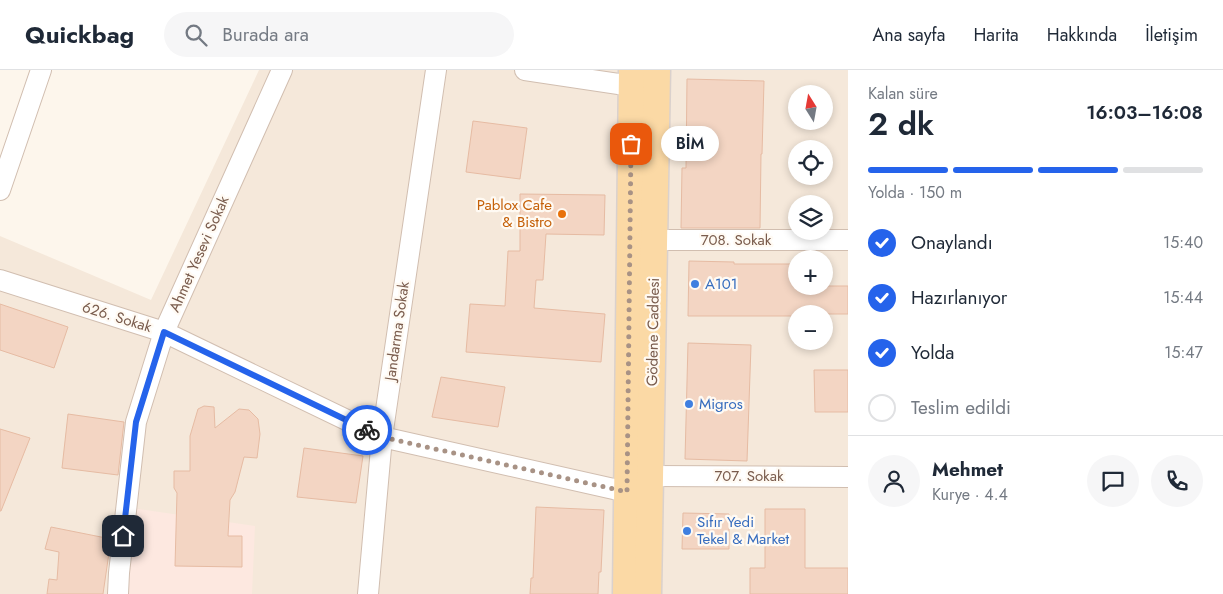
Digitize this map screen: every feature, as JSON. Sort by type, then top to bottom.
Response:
[{"type":"main road","name":"Gödene Caddesi","points":[[648,594],[657,70]]},
{"type":"main road","name":"Gödene Caddesi","points":[[626,594],[632,78]]},
{"type":"street","points":[[0,190],[41,70]]},
{"type":"street","name":"Ahmet Yesevi Sokak","points":[[118,594],[136,422],[164,332],[282,70]]},
{"type":"street","name":"Jandarma Sokak","points":[[368,594],[382,437],[436,70]]},
{"type":"street","points":[[525,70],[632,78]]},
{"type":"street","name":"708. Sokak","points":[[655,240],[848,240]]},
{"type":"street","name":"626. Sokak","points":[[0,280],[164,332],[382,437],[627,492]]},
{"type":"street","name":"707. Sokak","points":[[650,476],[848,477]]},
{"type":"shaded area","points":[[259,70],[848,70],[848,594],[0,594],[0,236],[151,300]]},
{"type":"shaded area","points":[[132,508],[255,526],[252,594],[127,594]]},
{"type":"building","points":[[687,79],[764,81],[760,228],[681,228],[682,168],[686,168]]},
{"type":"building","points":[[473,121],[527,128],[520,179],[466,172]]},
{"type":"building","points":[[520,194],[605,195],[604,235],[546,234],[543,280],[536,280],[534,308],[605,314],[601,362],[466,352],[470,304],[505,306],[508,251],[520,251]]},
{"type":"building","points":[[689,261],[734,262],[734,264],[788,264],[788,295],[833,295],[833,286],[848,286],[848,314],[833,314],[833,305],[788,305],[788,316],[688,316]]},
{"type":"building","points":[[0,304],[68,327],[54,368],[0,350]]},
{"type":"building","points":[[688,343],[751,345],[747,461],[685,459]]},
{"type":"building","points":[[814,370],[848,370],[848,412],[815,412]]},
{"type":"building","points":[[441,377],[505,387],[498,427],[432,417]]},
{"type":"building","points":[[204,406],[214,407],[215,428],[239,409],[249,410],[258,419],[260,434],[257,458],[244,457],[235,492],[230,500],[228,536],[242,536],[242,567],[175,566],[177,493],[174,488],[174,471],[190,471],[190,436],[198,409]]},
{"type":"building","points":[[68,414],[124,422],[118,475],[62,468]]},
{"type":"building","points":[[0,429],[30,438],[1,511],[0,511]]},
{"type":"building","points":[[304,448],[363,456],[356,503],[297,497]]},
{"type":"building","points":[[536,507],[604,510],[598,594],[530,594],[531,578],[533,578]]},
{"type":"building","points":[[765,509],[805,509],[805,568],[848,568],[848,594],[750,594],[750,568],[765,568]]},
{"type":"building","points":[[683,513],[729,514],[729,549],[682,549]]},
{"type":"building","points":[[51,527],[111,539],[103,594],[47,594],[49,579],[57,580],[59,552],[45,549]]},
{"type":"way so far","points":[[367,430],[382,437],[627,492],[631,144]]},
{"type":"place","name":"BİM","points":[[631,144]]},
{"type":"place","name":"Pablox Cafe & Bistro","points":[[562,214]]},
{"type":"place","name":"A101","points":[[695,284]]},
{"type":"place","name":"Migros","points":[[689,404]]},
{"type":"place","name":"Sıfır Yedi Tekel & Market","points":[[687,531]]},
{"type":"route","points":[[123,536],[136,422],[164,332],[367,430]]}]
